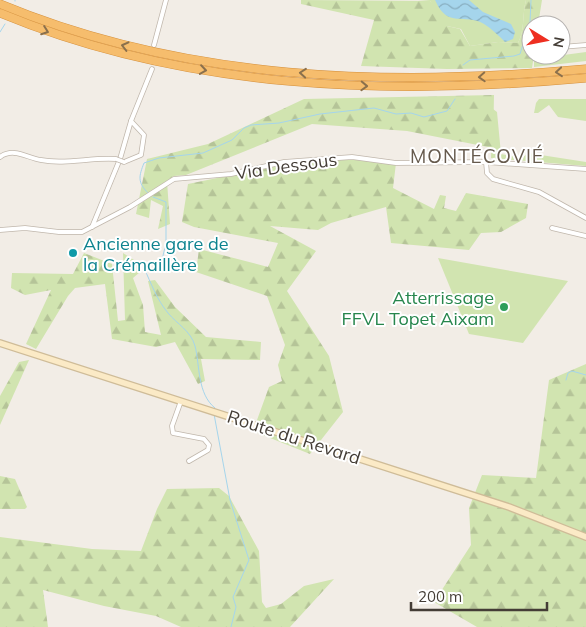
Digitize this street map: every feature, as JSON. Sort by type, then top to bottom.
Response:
[{"type":"highway","points":[[0,1],[64,28],[128,47],[190,60],[274,71],[354,77],[430,78],[512,76],[586,70]]},
{"type":"highway","points":[[0,13],[74,41],[125,55],[198,70],[270,79],[360,86],[443,87],[586,78]]},
{"type":"main road","name":"Route du Revard","points":[[0,343],[509,507],[586,538]]},
{"type":"street","points":[[154,46],[166,0]]},
{"type":"street","points":[[571,46],[586,45]]},
{"type":"street","points":[[92,227],[120,159],[131,121],[152,69]]},
{"type":"street","points":[[0,157],[6,152],[19,153],[42,161],[116,159],[124,162],[141,155],[144,135],[131,121]]},
{"type":"street","name":"Via Dessous","points":[[0,230],[25,228],[59,232],[82,232],[174,179],[231,174],[284,162],[352,157],[396,163],[486,162],[586,169]]},
{"type":"street","points":[[486,162],[487,173],[493,179],[540,192],[586,218]]},
{"type":"street","points":[[552,228],[586,236]]},
{"type":"street","points":[[181,400],[172,426],[173,433],[204,439],[209,445],[208,450],[189,461]]},
{"type":"green space","points":[[301,0],[430,1],[446,18],[447,26],[460,29],[470,46],[498,42],[518,43],[521,36],[521,65],[532,65],[532,68],[447,69],[361,66],[374,20],[301,4]]},
{"type":"green space","points":[[418,0],[526,0],[524,15],[521,15],[521,35],[518,43],[498,42],[470,46],[461,29],[447,26],[430,1]]},
{"type":"green space","points":[[526,0],[542,0],[540,15],[524,15]]},
{"type":"green space","points":[[586,52],[586,61],[571,63],[571,54]]},
{"type":"green space","points":[[534,65],[551,65],[534,67]]},
{"type":"green space","points":[[494,95],[493,148],[407,131],[312,124],[186,175],[174,176],[167,181],[170,224],[158,229],[163,206],[151,200],[149,218],[136,214],[147,159],[208,144],[304,99]]},
{"type":"green space","points":[[539,99],[586,99],[586,121],[558,117],[549,105],[538,113],[534,113]]},
{"type":"green space","points":[[493,109],[497,112],[501,154],[522,158],[528,153],[586,162],[586,166],[491,158]]},
{"type":"green space","points":[[352,157],[396,163],[393,188],[434,209],[440,195],[446,196],[444,208],[456,211],[466,193],[528,204],[526,218],[501,232],[481,233],[469,250],[391,243],[386,207],[331,223],[318,230],[270,226],[316,251],[287,291],[329,356],[343,412],[310,454],[253,431],[269,387],[282,381],[278,365],[285,345],[267,296],[196,272],[199,249],[268,267],[278,243],[194,227],[182,222],[188,184],[295,162]]},
{"type":"green space","points":[[84,253],[112,264],[118,321],[125,320],[123,253],[134,260],[140,272],[133,278],[143,305],[145,332],[161,335],[148,281],[155,280],[175,307],[206,337],[261,342],[260,360],[201,359],[205,381],[198,384],[175,342],[156,347],[112,339],[105,284],[75,288],[68,296],[36,349],[26,344],[51,290],[25,295],[11,288],[12,273],[73,274]]},
{"type":"green space","name":"Atterrissage FFVL Topet Aixam","points":[[438,258],[568,281],[523,343],[469,334]]},
{"type":"green space","points":[[29,360],[0,425],[0,396],[19,362]]},
{"type":"green space","points":[[586,364],[586,627],[477,627],[434,602],[471,545],[469,508],[482,475],[536,478],[549,380]]},
{"type":"green space","points":[[0,476],[15,479],[27,507],[25,509],[0,509]]},
{"type":"green space","points":[[219,488],[229,496],[259,551],[262,602],[266,608],[281,604],[304,586],[334,579],[290,627],[181,627],[156,616],[104,606],[43,590],[48,627],[0,627],[0,537],[92,549],[141,551],[167,489]]},
{"type":"water","points":[[435,0],[469,0],[483,12],[511,24],[515,32],[513,39],[505,42],[484,24],[470,19],[457,19],[445,15]]},
{"type":"waterway","points":[[463,65],[470,60],[520,54],[530,22],[531,0]]},
{"type":"waterway","points":[[0,32],[5,24]]},
{"type":"waterway","points":[[148,193],[142,186],[140,179],[144,163],[159,158],[203,153],[232,140],[244,128],[251,125],[279,123],[320,114],[374,108],[396,114],[411,113],[424,117],[447,111],[455,99]]},
{"type":"waterway","points":[[147,265],[162,260],[166,243],[166,202],[153,197]]},
{"type":"waterway","points":[[144,268],[164,308],[193,341],[202,387],[209,402],[215,408]]},
{"type":"waterway","points":[[566,380],[568,373],[572,371],[586,375]]},
{"type":"waterway","points":[[214,414],[230,500],[249,560],[233,597],[236,607],[231,627]]},
{"type":"place","name":"Ancienne gare de la Crémaillère","points":[[73,253]]},
{"type":"place","name":"Atterrissage FFVL Topet Aixam","points":[[504,307]]},
{"type":"district","name":"MONTÉCOVIÉ","points":[[477,156]]}]
